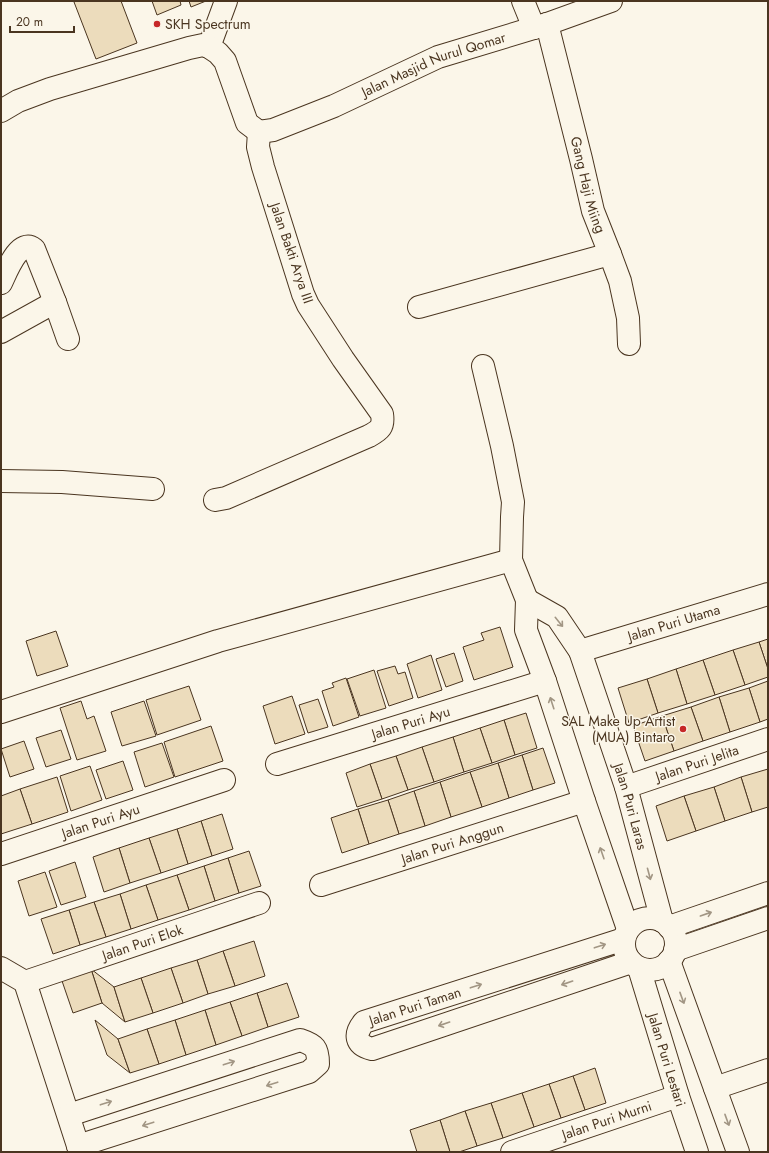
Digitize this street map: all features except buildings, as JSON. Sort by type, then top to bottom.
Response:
[{"type":"street","points":[[209,47],[226,1]]},
{"type":"street","name":"Gang Haji Miing","points":[[523,1],[541,26],[581,159],[593,211],[620,281],[628,318],[629,344]]},
{"type":"street","name":"Jalan Masjid Nurul Qomar","points":[[259,132],[273,130],[334,106],[438,57],[541,26],[610,1]]},
{"type":"street","points":[[1,111],[18,101],[50,89],[203,45],[218,53],[225,61],[247,123],[259,132]]},
{"type":"street","name":"Jalan Bakti Arya III","points":[[215,500],[226,498],[369,436],[382,426],[383,422],[382,414],[339,353],[303,294],[263,167],[258,147],[259,132]]},
{"type":"street","points":[[1,282],[15,254],[28,246],[34,249],[68,339]]},
{"type":"street","points":[[419,308],[610,254]]},
{"type":"street","points":[[1,332],[55,302]]},
{"type":"street","points":[[483,366],[502,446],[513,502],[511,560],[527,600],[526,630],[584,801],[626,934],[624,951],[635,965],[649,970],[660,968],[672,956],[768,918]]},
{"type":"street","points":[[1,481],[62,482],[153,489]]},
{"type":"street","points":[[1,712],[218,641],[511,560]]},
{"type":"street","name":"Jalan Puri Utama","points":[[580,651],[768,594]]},
{"type":"street","name":"Jalan Puri Laras","points":[[527,600],[557,617],[580,651],[626,787],[665,924]]},
{"type":"street","name":"Jalan Puri Ayu","points":[[277,764],[544,681]]},
{"type":"street","name":"Jalan Puri Jelita","points":[[626,787],[768,739]]},
{"type":"street","name":"Jalan Puri Ayu","points":[[1,854],[224,780]]},
{"type":"street","name":"Jalan Puri Anggun","points":[[321,885],[584,801]]},
{"type":"street","points":[[665,924],[768,893]]},
{"type":"street","name":"Jalan Puri Elok","points":[[25,982],[259,903]]},
{"type":"street","points":[[626,934],[638,921],[650,918],[665,924],[674,934],[675,942],[672,956],[715,1088],[738,1152]]},
{"type":"street","name":"Jalan Puri Taman","points":[[626,934],[364,1022],[358,1029],[358,1039],[364,1047],[372,1048],[635,965]]},
{"type":"street","name":"Jalan Puri Lestari","points":[[635,965],[697,1152]]},
{"type":"street","points":[[1,968],[25,982],[79,1149],[309,1072],[318,1064],[318,1053],[311,1044],[300,1040],[69,1115]]},
{"type":"street","points":[[715,1088],[768,1070]]},
{"type":"street","name":"Jalan Puri Murni","points":[[512,1152],[678,1096]]},
{"type":"place","name":"SKH Spectrum","points":[[157,24]]},
{"type":"place","name":"SAL Make Up Artist (MUA) Bintaro","points":[[683,729]]}]
